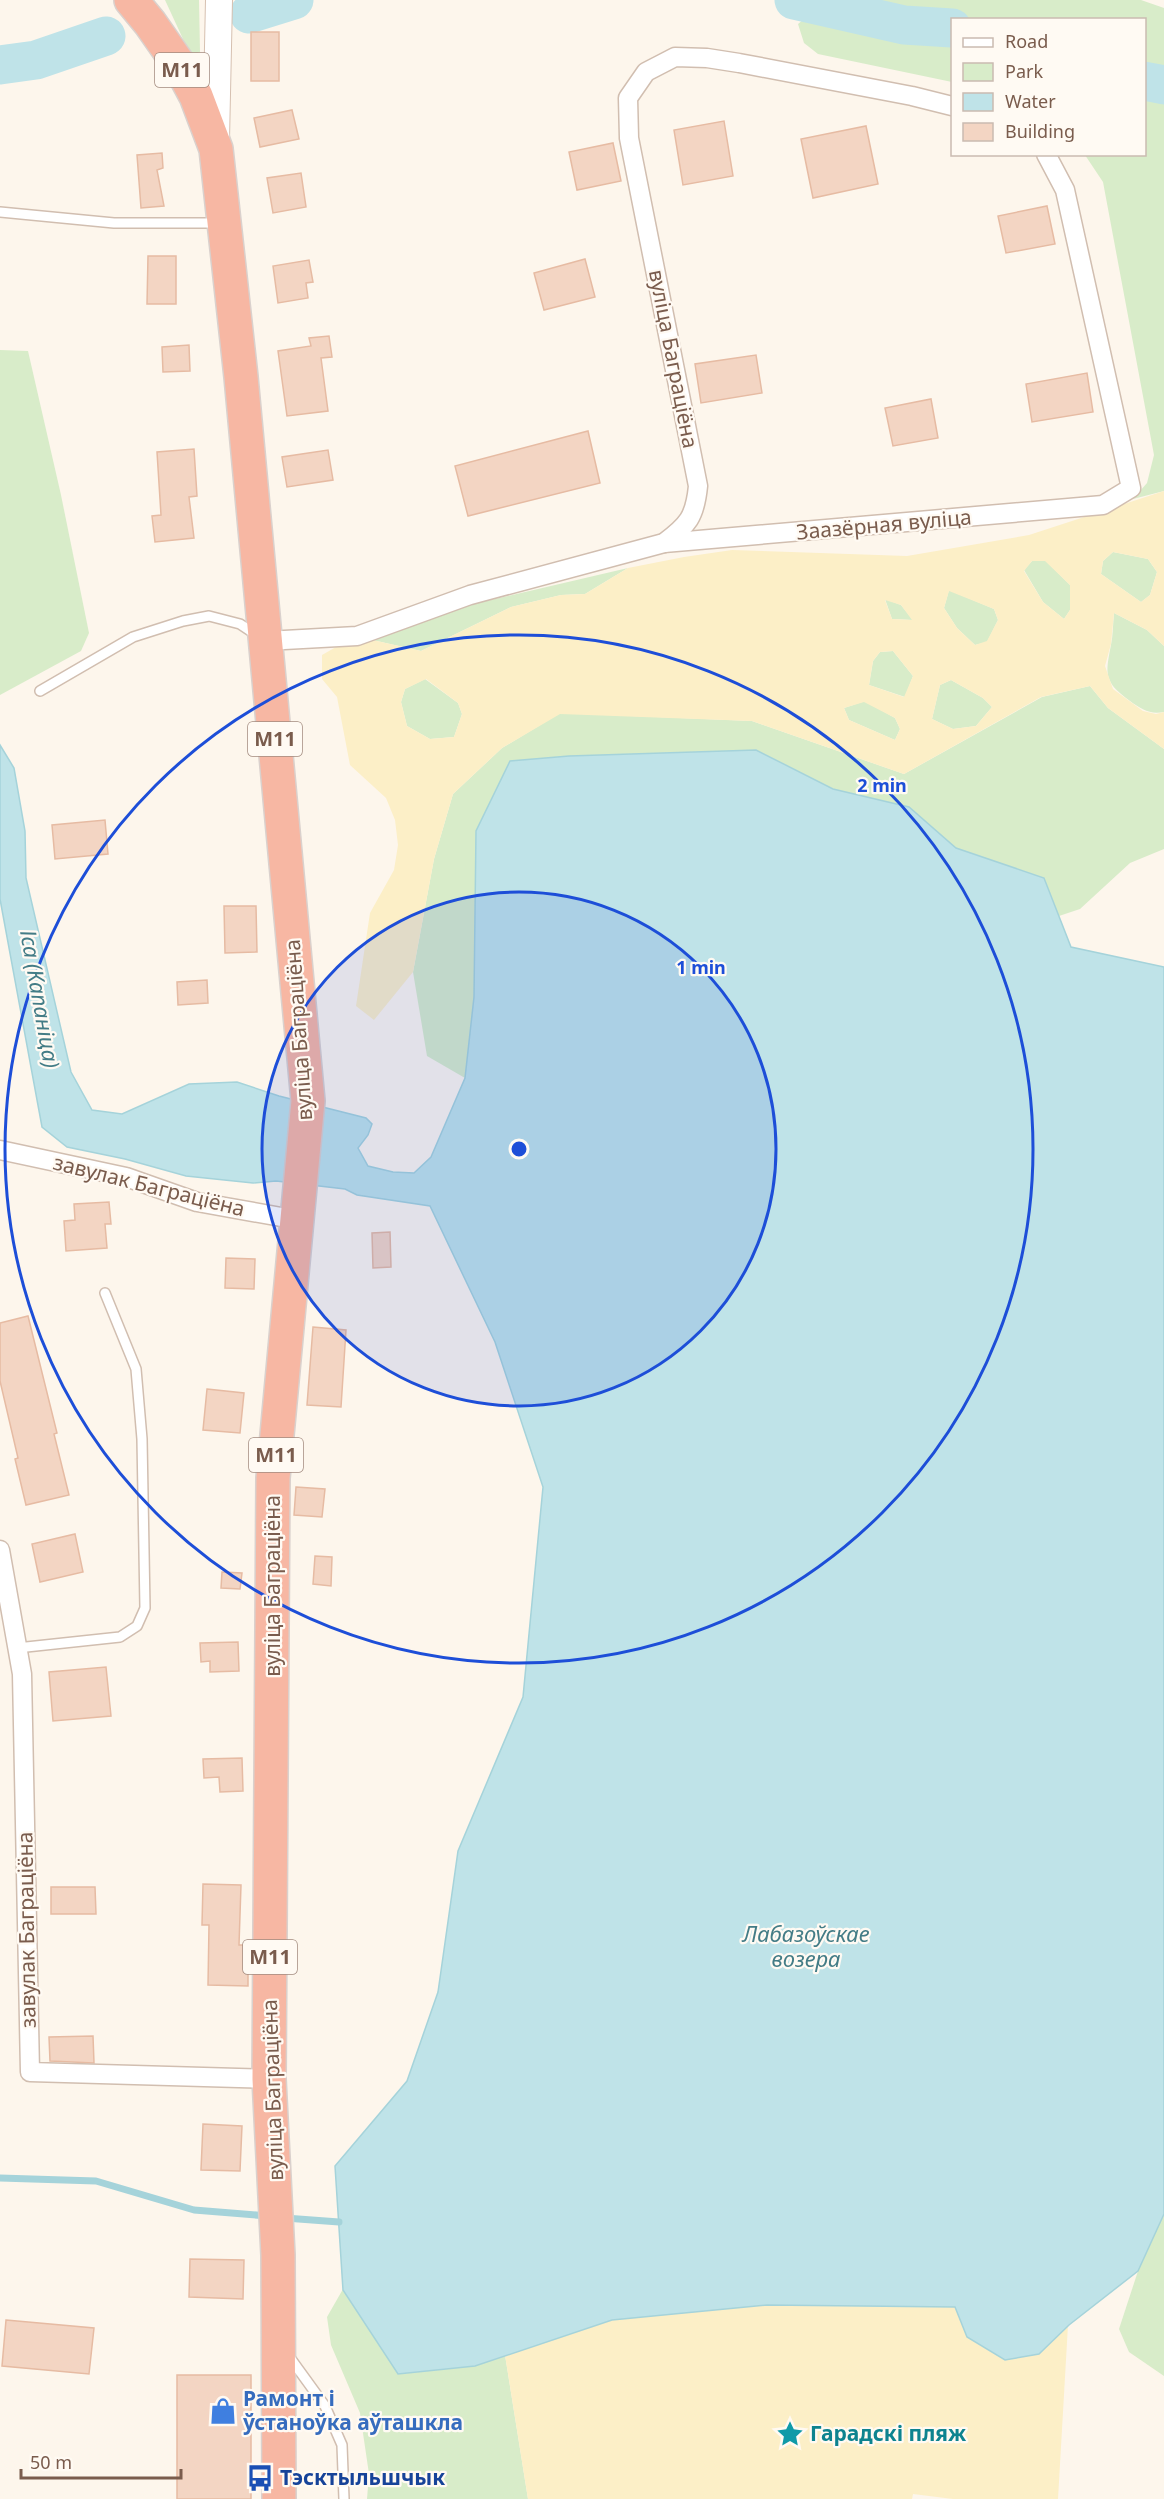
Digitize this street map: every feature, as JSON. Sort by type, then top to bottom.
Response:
[{"type":"highway","name":"М11","points":[[131,0],[150,22],[180,66],[196,96],[216,149]]},
{"type":"highway","name":"вуліца Баграціёна","points":[[216,149],[226,223],[309,1101],[273,1478],[270,2079],[278,2255],[279,2499]]},
{"type":"main road","points":[[216,149],[219,0]]},
{"type":"street","name":"вуліца Баграціёна","points":[[266,641],[357,636],[470,595],[664,543],[686,526],[696,508],[698,486],[628,138],[628,98],[646,72],[675,57],[706,58],[853,84],[951,106]]},
{"type":"street","name":"Заазёрная вуліца","points":[[664,543],[1103,505],[1131,488],[1065,190],[1047,156]]},
{"type":"street","name":"завулак Баграціёна","points":[[0,1150],[126,1177],[197,1202],[298,1220]]},
{"type":"street","name":"завулак Баграціёна","points":[[0,1550],[22,1674],[30,2072],[270,2079]]},
{"type":"lane","points":[[0,212],[114,223],[226,223]]},
{"type":"lane","points":[[40,691],[134,637],[183,621],[209,616],[240,624],[266,641]]},
{"type":"lane","points":[[17,1647],[120,1637],[137,1626],[145,1608],[142,1438],[136,1369],[105,1293]]},
{"type":"lane","points":[[279,2342],[325,2406],[342,2445],[344,2499]]},
{"type":"green space","points":[[165,0],[199,0],[200,52],[194,54],[189,52]]},
{"type":"green space","points":[[827,0],[1141,0],[1164,8],[1164,491],[1133,499],[1147,483],[1154,455],[1103,182],[1086,156],[1146,156],[1146,18],[951,18],[951,82],[818,54],[804,43],[798,24]]},
{"type":"green space","points":[[0,350],[28,351],[61,495],[89,633],[81,651],[0,695]]},
{"type":"green space","points":[[1113,552],[1148,559],[1157,572],[1150,595],[1141,602],[1101,574],[1103,561]]},
{"type":"green space","points":[[1045,560],[1070,585],[1070,610],[1064,619],[1043,602],[1024,570],[1032,561]]},
{"type":"green space","points":[[628,568],[585,594],[561,595],[511,607],[421,651],[368,639],[474,604]]},
{"type":"green space","points":[[949,590],[994,609],[998,620],[987,642],[975,645],[957,628],[944,608]]},
{"type":"green space","points":[[885,599],[901,605],[913,620],[892,619]]},
{"type":"green space","points":[[1114,613],[1147,630],[1164,646],[1164,712],[1154,713],[1142,709],[1121,694],[1111,683],[1108,664]]},
{"type":"green space","points":[[893,651],[913,676],[905,697],[869,685],[873,661],[880,652]]},
{"type":"green space","points":[[425,679],[458,703],[462,714],[454,737],[430,739],[407,726],[401,702],[405,689]]},
{"type":"green space","points":[[951,680],[983,698],[992,707],[976,726],[953,729],[932,719],[940,685]]},
{"type":"green space","points":[[1090,686],[1108,708],[1164,749],[1164,849],[1130,863],[1080,909],[1059,916],[1044,878],[956,848],[909,807],[833,789],[756,750],[569,756],[510,761],[474,997],[465,1078],[427,1056],[413,972],[434,859],[453,794],[502,748],[560,713],[752,721],[904,774],[1042,697]]},
{"type":"green space","points":[[865,701],[895,718],[900,729],[895,740],[849,720],[844,708]]},
{"type":"green space","points":[[1164,2214],[1164,2376],[1129,2352],[1119,2329],[1138,2271]]},
{"type":"green space","points":[[343,2289],[399,2374],[475,2366],[505,2355],[528,2499],[367,2499],[369,2474],[360,2413],[331,2345],[327,2317]]},
{"type":"sand","points":[[1164,491],[1164,646],[1147,630],[1114,613],[1111,644],[1105,666],[1113,689],[1143,711],[1156,714],[1164,712],[1164,749],[1108,708],[1090,686],[1041,697],[904,774],[752,721],[560,714],[502,748],[453,794],[434,859],[413,972],[374,1020],[356,1006],[370,913],[394,870],[398,845],[395,820],[386,798],[350,765],[337,697],[322,679],[322,655],[343,643],[368,639],[421,651],[511,607],[561,595],[585,594],[628,568],[684,557],[732,550],[907,556],[1029,535]],"holes":[[[1113,552],[1148,559],[1157,572],[1150,595],[1141,602],[1101,574],[1103,561]],[[1032,561],[1045,561],[1070,585],[1070,610],[1064,619],[1043,602],[1024,571]],[[949,591],[994,609],[998,620],[987,641],[975,645],[957,628],[944,608]],[[885,600],[901,605],[912,620],[892,619]],[[893,651],[913,676],[904,697],[869,685],[873,661],[880,652]],[[426,679],[458,703],[462,714],[454,737],[430,739],[407,726],[401,702],[405,689]],[[951,680],[983,698],[992,707],[976,726],[953,729],[932,719],[940,685]],[[864,702],[895,718],[900,729],[895,740],[849,720],[844,708]]]},
{"type":"sand","name":"Гарадскі пляж","points":[[767,2305],[955,2307],[967,2337],[1039,2354],[1068,2325],[1058,2499],[953,2499],[913,2494],[912,2499],[528,2499],[505,2355],[612,2320]]},
{"type":"water","name":"Лабазоўскае возера","points":[[0,745],[14,768],[25,831],[26,878],[71,1072],[92,1110],[122,1114],[189,1084],[237,1082],[279,1096],[366,1118],[372,1124],[368,1135],[358,1148],[368,1166],[393,1172],[414,1173],[431,1157],[465,1078],[474,997],[476,831],[510,761],[569,756],[756,750],[833,789],[909,807],[956,848],[1044,878],[1071,947],[1164,967],[1164,2214],[1138,2271],[1069,2325],[1039,2354],[1005,2360],[967,2337],[955,2307],[767,2305],[612,2320],[475,2366],[398,2374],[343,2290],[335,2166],[407,2081],[438,1992],[458,1851],[523,1697],[543,1487],[495,1342],[430,1206],[357,1195],[345,1189],[276,1181],[253,1183],[186,1176],[125,1159],[67,1147],[42,1127],[0,899]]},
{"type":"building","points":[[251,32],[279,32],[279,81],[251,81]]},
{"type":"building","points":[[292,110],[299,139],[260,147],[254,118]]},
{"type":"building","points":[[724,121],[733,176],[683,185],[674,130]]},
{"type":"building","points":[[866,126],[878,184],[813,198],[801,139]]},
{"type":"building","points":[[613,143],[621,181],[577,190],[569,152]]},
{"type":"building","points":[[162,153],[163,168],[157,170],[164,206],[141,208],[137,155]]},
{"type":"building","points":[[301,173],[306,207],[273,213],[267,178]]},
{"type":"building","points":[[1047,206],[1055,244],[1006,253],[998,216]]},
{"type":"building","points":[[148,256],[176,256],[176,304],[147,304]]},
{"type":"building","points":[[585,259],[595,297],[544,310],[534,273]]},
{"type":"building","points":[[309,260],[313,282],[306,283],[308,298],[278,303],[273,266]]},
{"type":"building","points":[[329,336],[332,357],[321,358],[328,411],[287,416],[278,351],[311,346],[309,338]]},
{"type":"building","points":[[189,345],[190,371],[163,372],[162,347]]},
{"type":"building","points":[[756,355],[762,393],[701,403],[695,364]]},
{"type":"building","points":[[1087,373],[1093,412],[1032,422],[1026,384]]},
{"type":"building","points":[[931,399],[938,438],[893,446],[885,408]]},
{"type":"building","points":[[588,431],[600,483],[468,516],[455,466]]},
{"type":"building","points":[[194,449],[197,496],[189,497],[194,538],[155,542],[152,516],[161,515],[157,452]]},
{"type":"building","points":[[328,450],[333,480],[287,487],[282,457]]},
{"type":"building","points":[[105,820],[108,854],[55,859],[52,825]]},
{"type":"building","points":[[224,906],[256,906],[257,952],[225,953]]},
{"type":"building","points":[[207,980],[208,1003],[178,1005],[177,982]]},
{"type":"building","points":[[109,1202],[111,1224],[105,1224],[107,1248],[66,1251],[64,1221],[75,1220],[74,1204]]},
{"type":"building","points":[[390,1232],[391,1267],[373,1268],[372,1233]]},
{"type":"building","points":[[226,1258],[255,1259],[254,1289],[225,1288]]},
{"type":"building","points":[[28,1316],[57,1433],[54,1434],[69,1495],[26,1505],[15,1459],[18,1458],[0,1381],[0,1323]]},
{"type":"building","points":[[313,1327],[346,1330],[341,1407],[307,1405]]},
{"type":"building","points":[[207,1389],[244,1393],[240,1433],[203,1430]]},
{"type":"building","points":[[296,1487],[325,1489],[322,1517],[294,1515]]},
{"type":"building","points":[[75,1534],[83,1572],[40,1582],[32,1544]]},
{"type":"building","points":[[315,1556],[332,1557],[331,1586],[313,1584]]},
{"type":"building","points":[[222,1572],[242,1573],[240,1589],[221,1588]]},
{"type":"building","points":[[238,1642],[239,1671],[210,1672],[210,1661],[201,1662],[200,1643]]},
{"type":"building","points":[[106,1667],[111,1716],[53,1721],[49,1672]]},
{"type":"building","points":[[242,1758],[243,1791],[220,1792],[219,1777],[204,1778],[203,1759]]},
{"type":"building","points":[[203,1884],[241,1885],[239,1945],[248,1945],[248,1986],[208,1985],[209,1925],[202,1925]]},
{"type":"building","points":[[51,1887],[95,1887],[96,1914],[51,1914]]},
{"type":"building","points":[[93,2036],[94,2063],[50,2061],[49,2037]]},
{"type":"building","points":[[203,2124],[242,2126],[240,2171],[201,2170]]},
{"type":"building","points":[[190,2259],[244,2260],[243,2299],[189,2297]]},
{"type":"building","points":[[6,2320],[94,2328],[89,2374],[2,2366]]},
{"type":"building","points":[[177,2375],[251,2375],[251,2499],[177,2499]]},
{"type":"waterway","points":[[249,14],[294,0]]},
{"type":"waterway","points":[[794,0],[904,25],[951,28]]},
{"type":"waterway","points":[[0,65],[36,60],[106,36]]},
{"type":"waterway","points":[[1146,81],[1164,85]]},
{"type":"waterway","points":[[0,2178],[96,2181],[194,2210],[268,2216]]},
{"type":"waterway","points":[[285,2218],[339,2222]]},
{"type":"place","name":"Рамонт і ўстаноўка аўташкла","points":[[223,2411]]},
{"type":"place","name":"Гарадскі пляж","points":[[790,2434]]},
{"type":"place","name":"Тэсктыльшчык","points":[[260,2478]]},
{"type":"water label","name":"Іса (Капаніца)","points":[[40,999]]}]
